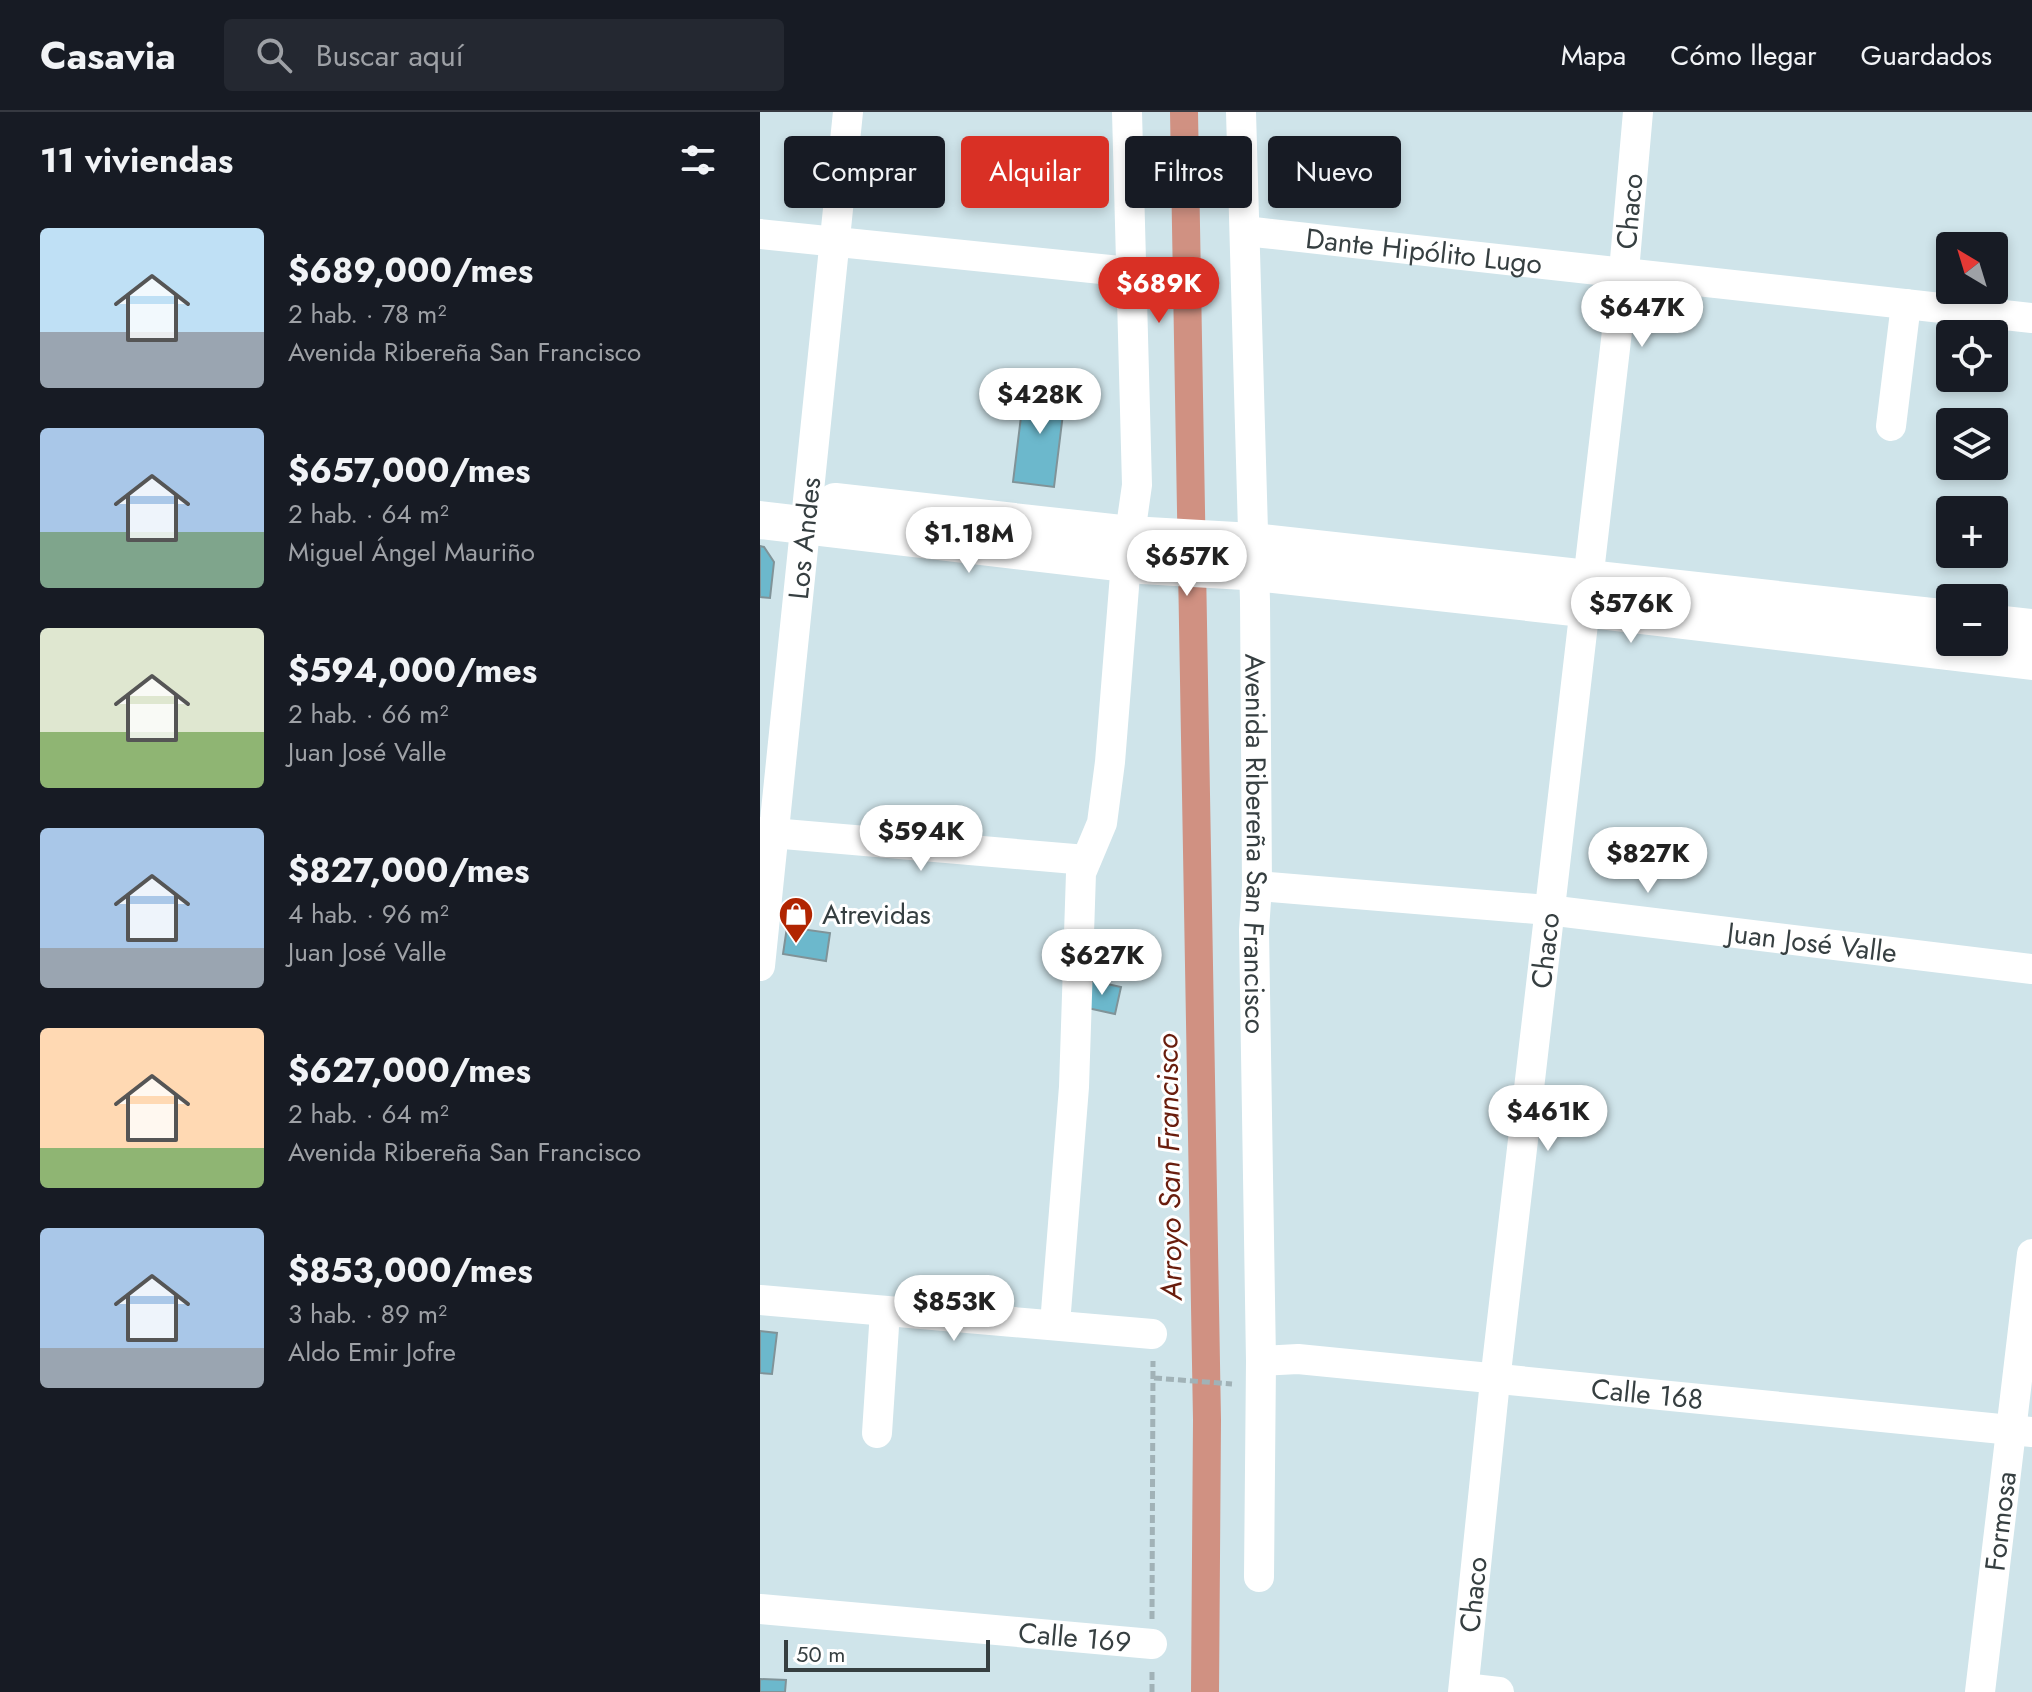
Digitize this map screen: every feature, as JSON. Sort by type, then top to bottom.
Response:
[{"type":"main road","points":[[760,494],[805,511],[1135,549],[1245,557],[1584,594],[2032,661]]},
{"type":"main road","points":[[760,520],[805,511]]},
{"type":"main road","points":[[1584,594],[1936,618]]},
{"type":"main road","points":[[2008,625],[2032,628]]},
{"type":"street","name":"Los Andes","points":[[760,966],[767,833],[848,112]]},
{"type":"street","points":[[1055,1324],[1074,1087],[1081,873],[1102,823],[1135,549],[1138,473],[1127,112]]},
{"type":"street","name":"Avenida Ribereña San Francisco","points":[[1241,112],[1245,231],[1245,557],[1257,886],[1254,930],[1261,1361],[1259,1577]]},
{"type":"street","name":"Chaco","points":[[1464,1690],[1548,910],[1624,271],[1638,112]]},
{"type":"street","name":"Dante Hipólito Lugo","points":[[1245,231],[2032,318]]},
{"type":"street","points":[[760,234],[1130,272]]},
{"type":"street","points":[[1891,426],[1906,304]]},
{"type":"street","points":[[767,833],[1086,860]]},
{"type":"street","name":"Juan José Valle","points":[[1257,886],[1548,910],[2032,969]]},
{"type":"street","name":"Formosa","points":[[1980,1692],[2021,1431],[2032,1254]]},
{"type":"street","points":[[760,1300],[1152,1334]]},
{"type":"street","points":[[877,1433],[885,1311]]},
{"type":"street","name":"Calle 168","points":[[1261,1361],[1298,1359],[2021,1431]]},
{"type":"street","name":"Calle 169","points":[[760,1609],[1152,1644]]},
{"type":"street","points":[[1464,1690],[1499,1692]]},
{"type":"path","points":[[1152,1334],[1152,1692]]},
{"type":"path","points":[[1154,1378],[1242,1384]]},
{"type":"building","points":[[1025,384],[1066,389],[1054,487],[1013,482]]},
{"type":"building","points":[[760,546],[774,562],[770,598],[760,597]]},
{"type":"building","points":[[787,927],[830,933],[826,961],[783,954]]},
{"type":"building","points":[[1089,980],[1121,987],[1115,1014],[1083,1007]]},
{"type":"building","points":[[760,1331],[777,1333],[772,1374],[760,1373]]},
{"type":"building","points":[[760,1679],[786,1680],[785,1692],[760,1692]]},
{"type":"waterway","name":"Arroyo San Francisco","points":[[1184,112],[1207,1420],[1205,1692]]},
{"type":"place","name":"Atrevidas","points":[[796,945]]}]
